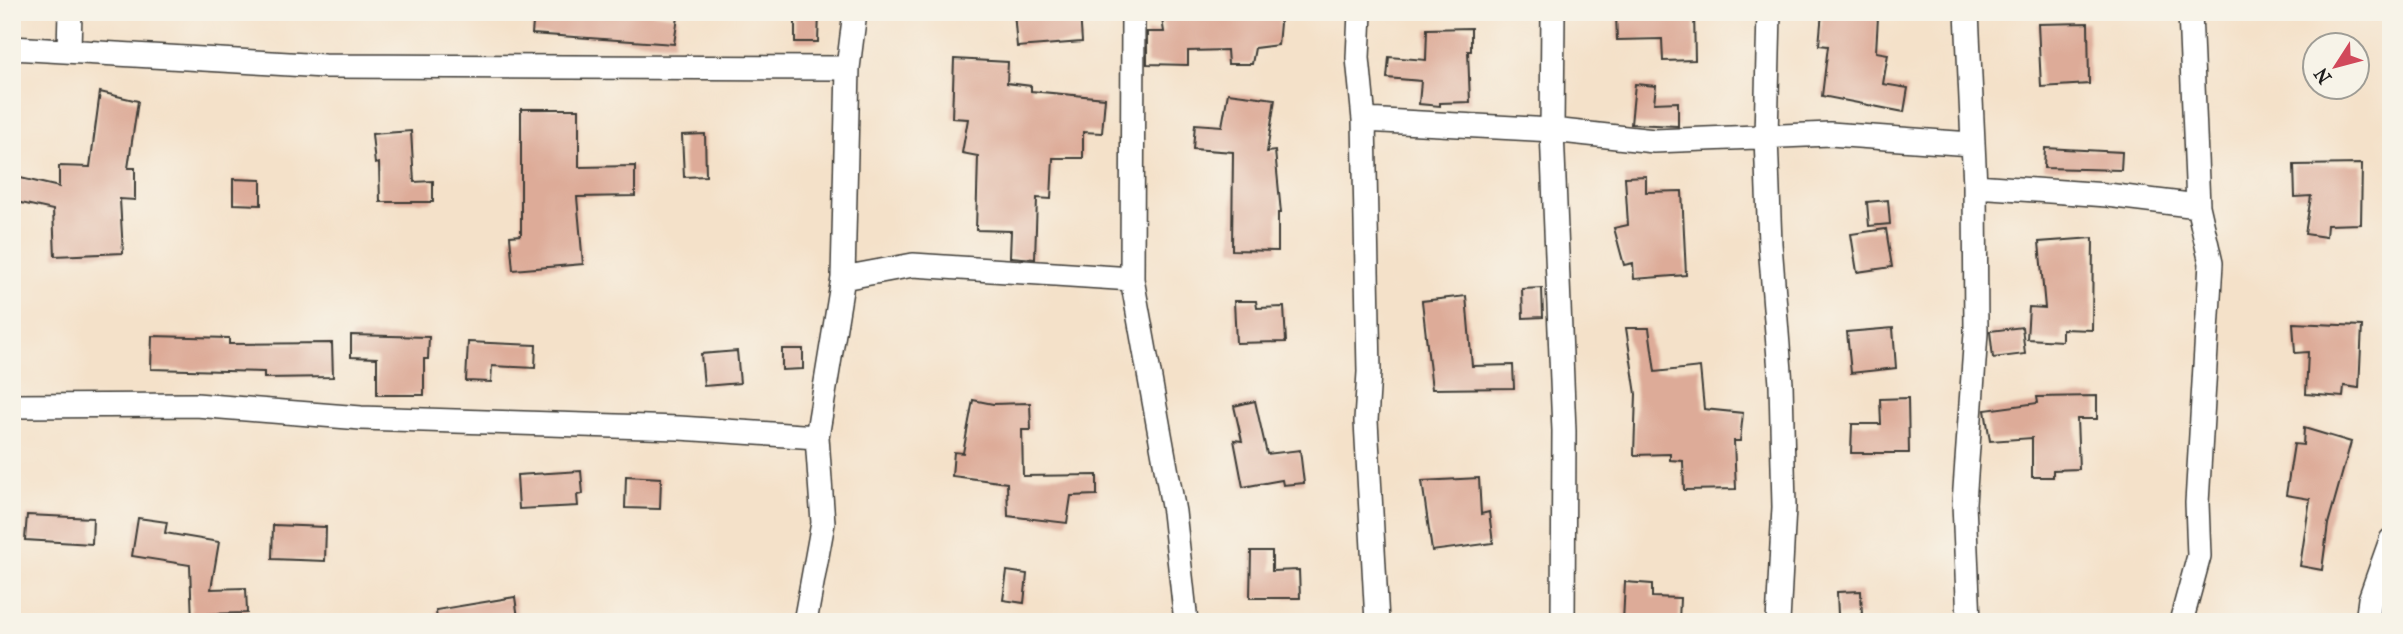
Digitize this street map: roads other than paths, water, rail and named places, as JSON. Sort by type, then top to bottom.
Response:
[{"type":"street","points":[[69,49],[70,12]]},
{"type":"street","points":[[805,622],[823,523],[817,437],[843,278],[848,68],[855,12]]},
{"type":"street","points":[[1133,12],[1132,279],[1174,512],[1186,622]]},
{"type":"street","points":[[1360,12],[1358,58],[1364,120],[1369,372],[1366,421],[1377,622]]},
{"type":"street","points":[[1553,12],[1552,130],[1564,431],[1563,622]]},
{"type":"street","points":[[1769,12],[1766,137],[1770,244],[1782,398],[1784,507],[1778,622]]},
{"type":"street","points":[[1967,12],[1975,186],[1976,333],[1964,503],[1969,622]]},
{"type":"street","points":[[2181,622],[2199,556],[2197,503],[2211,263],[2198,206],[2190,12]]},
{"type":"street","points":[[12,48],[69,49],[324,65],[848,68]]},
{"type":"street","points":[[1364,120],[1552,130],[1654,141],[1830,134],[1971,144]]},
{"type":"street","points":[[1975,186],[2107,195],[2198,206]]},
{"type":"street","points":[[843,278],[913,265],[1132,279]]},
{"type":"street","points":[[12,406],[196,405],[360,418],[679,428],[817,437]]},
{"type":"street","points":[[2367,622],[2370,599],[2391,540]]}]
